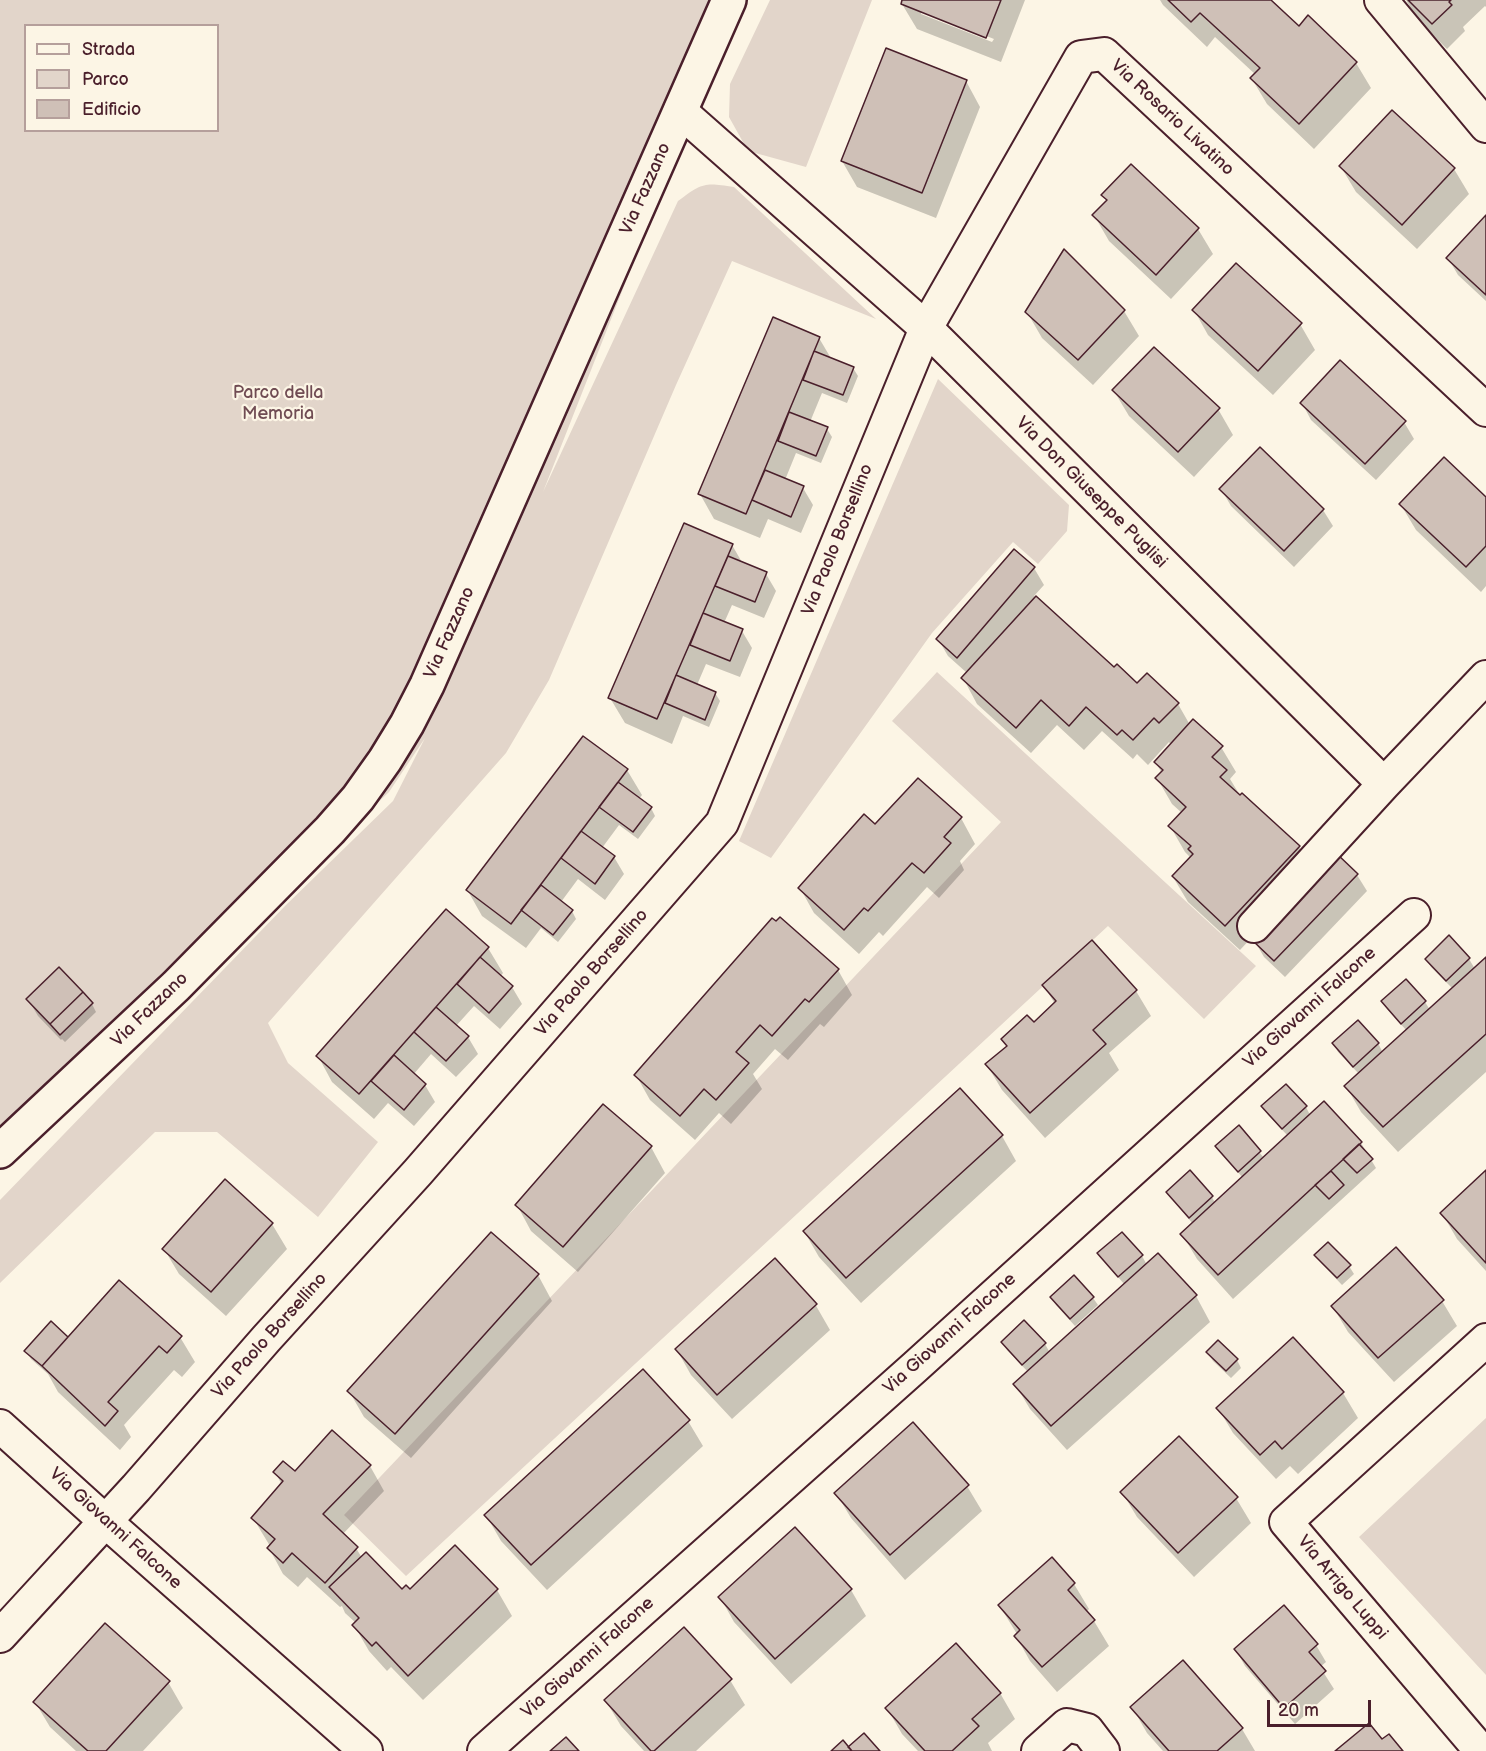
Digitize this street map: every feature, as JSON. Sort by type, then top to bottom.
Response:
[{"type":"street","name":"Via Fazzano","points":[[0,1151],[176,986],[304,857],[358,798],[385,760],[427,685],[729,0]]},
{"type":"street","points":[[1381,0],[1486,126]]},
{"type":"street","name":"Via Rosario Livatino","points":[[926,328],[1081,57],[1104,54],[1486,410]]},
{"type":"street","name":"Via Don Giuseppe Puglisi","points":[[680,111],[926,328],[1384,784]]},
{"type":"street","name":"Via Paolo Borsellino","points":[[0,1636],[136,1488],[266,1339],[418,1172],[722,824],[926,328]]},
{"type":"street","points":[[1254,926],[1486,677]]},
{"type":"street","name":"Via Giovanni Falcone","points":[[484,1751],[915,1367],[1414,915]]},
{"type":"street","name":"Via Arrigo Luppi","points":[[1481,1751],[1286,1522],[1486,1340]]},
{"type":"street","name":"Via Giovanni Falcone","points":[[0,1426],[366,1751]]},
{"type":"street","points":[[1038,1751],[1067,1725],[1087,1730],[1103,1751]]},
{"type":"green space","name":"Parco della Memoria","points":[[0,0],[724,0],[695,106],[543,492],[678,201],[698,187],[709,184],[734,187],[876,319],[732,261],[549,680],[506,753],[268,1023],[288,1063],[378,1142],[318,1217],[217,1132],[155,1132],[0,1283],[0,1200],[286,905],[393,801],[425,738],[389,792],[178,992],[0,1152]]},
{"type":"green space","points":[[770,0],[872,0],[806,167],[748,151],[729,117],[730,84]]},
{"type":"green space","points":[[938,379],[1069,505],[1067,531],[1038,564],[1013,542],[932,633],[771,858],[739,841]]},
{"type":"green space","points":[[937,672],[1256,966],[1204,1019],[1108,926],[406,1576],[344,1515],[1001,822],[892,721]]},
{"type":"green space","points":[[1486,1418],[1486,1675],[1359,1537]]},
{"type":"building","points":[[902,0],[1001,0],[986,38],[901,4]]},
{"type":"building","points":[[1168,0],[1271,0],[1299,26],[1308,15],[1357,62],[1299,124],[1250,78],[1260,68],[1200,13],[1191,22]]},
{"type":"building","points":[[1408,0],[1451,0],[1449,2],[1452,5],[1432,24]]},
{"type":"building","points":[[886,48],[967,80],[922,193],[841,161]]},
{"type":"building","points":[[1392,110],[1455,168],[1402,225],[1339,166]]},
{"type":"building","points":[[1131,164],[1199,228],[1156,275],[1092,215],[1107,200],[1101,195]]},
{"type":"building","points":[[1486,215],[1486,295],[1446,258]]},
{"type":"building","points":[[1064,249],[1125,310],[1078,360],[1025,312]]},
{"type":"building","points":[[1236,263],[1302,323],[1258,371],[1192,310]]},
{"type":"building","points":[[773,317],[820,337],[746,514],[698,494]]},
{"type":"building","points":[[1154,347],[1220,408],[1178,452],[1112,390]]},
{"type":"building","points":[[814,351],[854,367],[843,395],[803,380]]},
{"type":"building","points":[[1340,360],[1406,421],[1365,464],[1300,403]]},
{"type":"building","points":[[789,412],[828,427],[816,456],[778,441]]},
{"type":"building","points":[[1260,447],[1324,509],[1284,551],[1219,489]]},
{"type":"building","points":[[1444,457],[1486,497],[1486,546],[1466,567],[1399,504]]},
{"type":"building","points":[[765,470],[804,486],[791,517],[752,500]]},
{"type":"building","points":[[684,523],[733,544],[657,719],[608,698]]},
{"type":"building","points":[[1014,549],[1035,567],[957,658],[936,639]]},
{"type":"building","points":[[728,556],[767,572],[755,602],[715,586]]},
{"type":"building","points":[[1036,596],[1114,667],[1117,664],[1137,683],[1147,673],[1179,703],[1159,723],[1154,718],[1133,740],[1122,730],[1117,735],[1086,707],[1069,726],[1041,700],[1016,728],[961,678]]},
{"type":"building","points":[[703,613],[743,629],[730,661],[690,645]]},
{"type":"building","points":[[676,675],[716,692],[705,720],[665,703]]},
{"type":"building","points":[[1193,719],[1223,746],[1212,757],[1227,770],[1220,777],[1240,795],[1242,793],[1300,846],[1225,926],[1172,876],[1193,854],[1188,849],[1191,846],[1168,826],[1186,807],[1155,778],[1163,770],[1154,762]]},
{"type":"building","points":[[583,736],[628,769],[511,924],[466,890]]},
{"type":"building","points":[[918,778],[962,817],[944,837],[951,843],[924,873],[912,863],[868,911],[864,908],[844,930],[798,888],[864,814],[875,824]]},
{"type":"building","points":[[618,782],[652,807],[633,832],[599,807]]},
{"type":"building","points":[[581,831],[615,856],[595,884],[561,858]]},
{"type":"building","points":[[1336,853],[1358,874],[1274,961],[1252,940]]},
{"type":"building","points":[[541,885],[573,910],[553,935],[521,910]]},
{"type":"building","points":[[446,909],[489,947],[359,1094],[316,1056]]},
{"type":"building","points":[[780,917],[839,969],[809,1002],[805,999],[772,1036],[760,1025],[736,1052],[749,1063],[716,1100],[704,1089],[680,1116],[634,1075],[772,918],[776,921]]},
{"type":"building","points":[[1449,935],[1470,958],[1446,981],[1425,959]]},
{"type":"building","points":[[1092,940],[1137,990],[1093,1030],[1106,1044],[1030,1113],[985,1064],[1007,1046],[1001,1039],[1027,1015],[1034,1022],[1056,1001],[1042,985]]},
{"type":"building","points":[[480,957],[513,986],[489,1013],[457,984]]},
{"type":"building","points":[[1486,957],[1486,1034],[1383,1127],[1344,1086]]},
{"type":"building","points":[[59,967],[83,992],[50,1024],[26,999]]},
{"type":"building","points":[[1406,979],[1426,1001],[1401,1024],[1381,1001]]},
{"type":"building","points":[[83,992],[93,1003],[60,1035],[50,1024]]},
{"type":"building","points":[[436,1007],[469,1036],[446,1061],[414,1032]]},
{"type":"building","points":[[1358,1020],[1379,1043],[1353,1067],[1332,1043]]},
{"type":"building","points":[[394,1055],[426,1084],[404,1110],[371,1081]]},
{"type":"building","points":[[1286,1084],[1307,1106],[1282,1129],[1261,1106]]},
{"type":"building","points":[[960,1088],[1003,1135],[846,1278],[803,1231]]},
{"type":"building","points":[[1324,1101],[1362,1142],[1218,1275],[1180,1234]]},
{"type":"building","points":[[603,1104],[652,1146],[563,1247],[515,1205]]},
{"type":"building","points":[[1239,1125],[1261,1151],[1238,1172],[1215,1146]]},
{"type":"building","points":[[1359,1144],[1373,1159],[1357,1173],[1343,1159]]},
{"type":"building","points":[[1190,1170],[1213,1196],[1189,1218],[1166,1192]]},
{"type":"building","points":[[1486,1170],[1486,1263],[1440,1213]]},
{"type":"building","points":[[1331,1171],[1344,1185],[1329,1199],[1315,1185]]},
{"type":"building","points":[[225,1179],[273,1223],[211,1292],[162,1249]]},
{"type":"building","points":[[491,1232],[539,1274],[395,1434],[347,1391]]},
{"type":"building","points":[[1122,1232],[1143,1255],[1118,1277],[1097,1253]]},
{"type":"building","points":[[1328,1242],[1351,1265],[1337,1278],[1314,1255]]},
{"type":"building","points":[[1396,1247],[1444,1300],[1378,1358],[1331,1306]]},
{"type":"building","points":[[1158,1253],[1197,1295],[1051,1426],[1013,1384]]},
{"type":"building","points":[[775,1258],[817,1304],[717,1395],[675,1349]]},
{"type":"building","points":[[1074,1275],[1094,1297],[1070,1319],[1050,1297]]},
{"type":"building","points":[[119,1280],[182,1336],[167,1353],[159,1346],[108,1402],[118,1411],[105,1426],[42,1366]]},
{"type":"building","points":[[1024,1320],[1046,1343],[1022,1365],[1001,1342]]},
{"type":"building","points":[[51,1321],[68,1337],[42,1366],[24,1351]]},
{"type":"building","points":[[1293,1337],[1344,1392],[1282,1449],[1275,1441],[1260,1455],[1216,1408]]},
{"type":"building","points":[[1218,1340],[1238,1359],[1226,1371],[1206,1352]]},
{"type":"building","points":[[643,1369],[690,1420],[531,1565],[484,1515]]},
{"type":"building","points":[[913,1422],[969,1485],[890,1555],[834,1493]]},
{"type":"building","points":[[332,1430],[371,1465],[323,1514],[358,1547],[325,1583],[292,1553],[283,1563],[267,1548],[275,1539],[251,1518],[283,1481],[273,1472],[283,1461],[295,1471]]},
{"type":"building","points":[[1179,1436],[1238,1497],[1178,1553],[1120,1492]]},
{"type":"building","points":[[795,1527],[852,1589],[775,1659],[718,1597]]},
{"type":"building","points":[[455,1545],[498,1589],[408,1676],[376,1642],[372,1646],[352,1625],[359,1618],[329,1587],[366,1552],[402,1589],[406,1585],[410,1589]]},
{"type":"building","points":[[1052,1557],[1075,1583],[1068,1590],[1095,1620],[1042,1667],[1014,1636],[1020,1630],[998,1605]]},
{"type":"building","points":[[1284,1605],[1318,1644],[1309,1652],[1326,1671],[1284,1708],[1234,1649]]},
{"type":"building","points":[[105,1623],[170,1681],[106,1751],[88,1751],[33,1702]]},
{"type":"building","points":[[684,1627],[732,1679],[654,1751],[651,1751],[604,1700]]},
{"type":"building","points":[[956,1643],[1001,1693],[972,1719],[979,1726],[952,1751],[925,1751],[885,1708]]},
{"type":"building","points":[[1183,1660],[1243,1728],[1217,1751],[1169,1751],[1130,1707]]},
{"type":"building","points":[[1369,1723],[1382,1739],[1389,1734],[1403,1751],[1335,1751]]},
{"type":"building","points":[[864,1733],[880,1751],[852,1751],[848,1747]]},
{"type":"building","points":[[566,1737],[579,1751],[550,1751]]},
{"type":"building","points":[[843,1740],[852,1751],[831,1751]]}]
